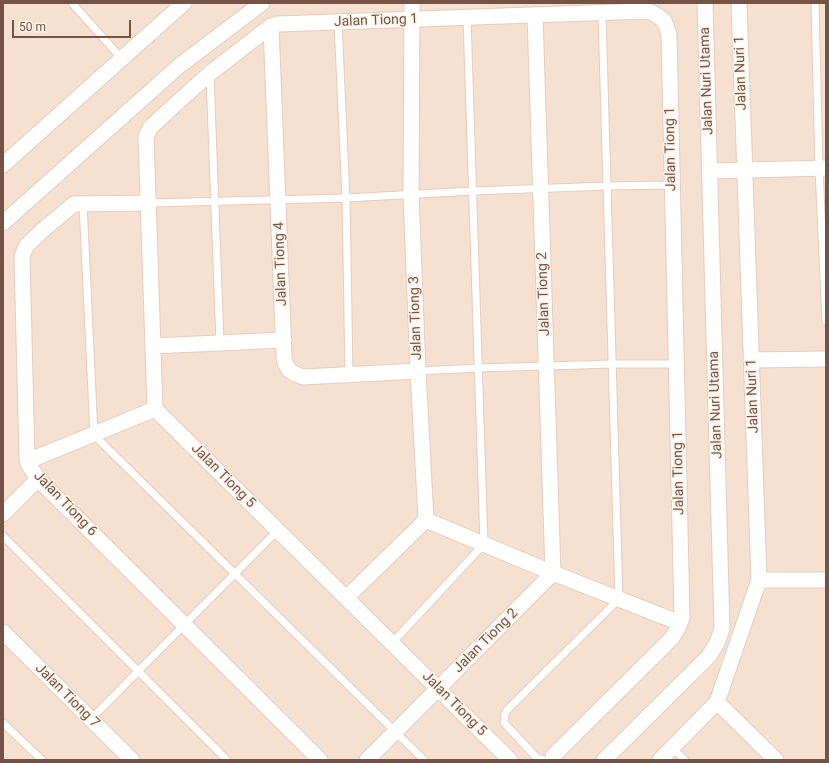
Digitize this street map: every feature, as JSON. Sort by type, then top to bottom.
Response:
[{"type":"street","points":[[3,165],[184,3]]},
{"type":"street","points":[[3,223],[179,66],[262,3]]},
{"type":"street","name":"Jalan Tiong 3","points":[[412,3],[411,195],[426,520]]},
{"type":"street","name":"Jalan Nuri Utama","points":[[604,760],[709,656],[717,643],[722,629],[705,3]]},
{"type":"street","name":"Jalan Nuri 1","points":[[660,760],[717,702],[759,580],[739,3]]},
{"type":"street","name":"Jalan Tiong 1","points":[[271,26],[278,24],[602,14],[644,11],[651,12],[658,16],[664,21],[667,28],[682,612],[680,623],[672,638],[548,759]]},
{"type":"street","name":"Jalan Tiong 2","points":[[366,760],[396,732],[553,573],[535,16]]},
{"type":"street","points":[[28,461],[155,409],[146,137],[150,128],[168,111],[210,74],[271,26]]},
{"type":"street","name":"Jalan Tiong 4","points":[[271,26],[285,363],[289,370],[303,377],[418,371]]},
{"type":"street","points":[[710,171],[822,169]]},
{"type":"street","name":"Jalan Tiong 6","points":[[148,203],[74,204],[44,229],[25,248],[22,254],[28,461],[38,479],[320,760]]},
{"type":"street","points":[[153,346],[284,340]]},
{"type":"street","points":[[751,360],[826,359]]},
{"type":"street","name":"Jalan Tiong 5","points":[[155,409],[510,760]]},
{"type":"street","points":[[3,514],[38,479]]},
{"type":"street","points":[[346,598],[426,520],[553,573],[680,623]]},
{"type":"street","points":[[759,580],[826,580]]},
{"type":"street","name":"Jalan Tiong 7","points":[[3,632],[132,760]]},
{"type":"street","points":[[717,702],[776,760]]},
{"type":"lane","points":[[72,3],[122,58]]},
{"type":"lane","points":[[815,3],[822,169],[826,321]]},
{"type":"lane","points":[[548,759],[540,759],[536,757],[504,723],[505,714],[507,710],[619,599],[602,14]]},
{"type":"lane","points":[[392,643],[484,544],[467,18]]},
{"type":"lane","points":[[338,22],[346,198],[349,375]]},
{"type":"lane","points":[[210,74],[216,202],[220,343]]},
{"type":"lane","points":[[148,203],[346,198],[473,191],[671,185]]},
{"type":"lane","points":[[83,204],[94,435],[424,760]]},
{"type":"lane","points":[[418,371],[612,364],[676,364]]},
{"type":"lane","points":[[90,720],[278,530]]},
{"type":"lane","points":[[3,536],[226,760]]},
{"type":"lane","points":[[3,723],[42,760]]},
{"type":"lane","points":[[672,748],[685,760]]},
{"type":"shaded area","points":[[3,3],[826,3],[826,760],[3,760]]}]
